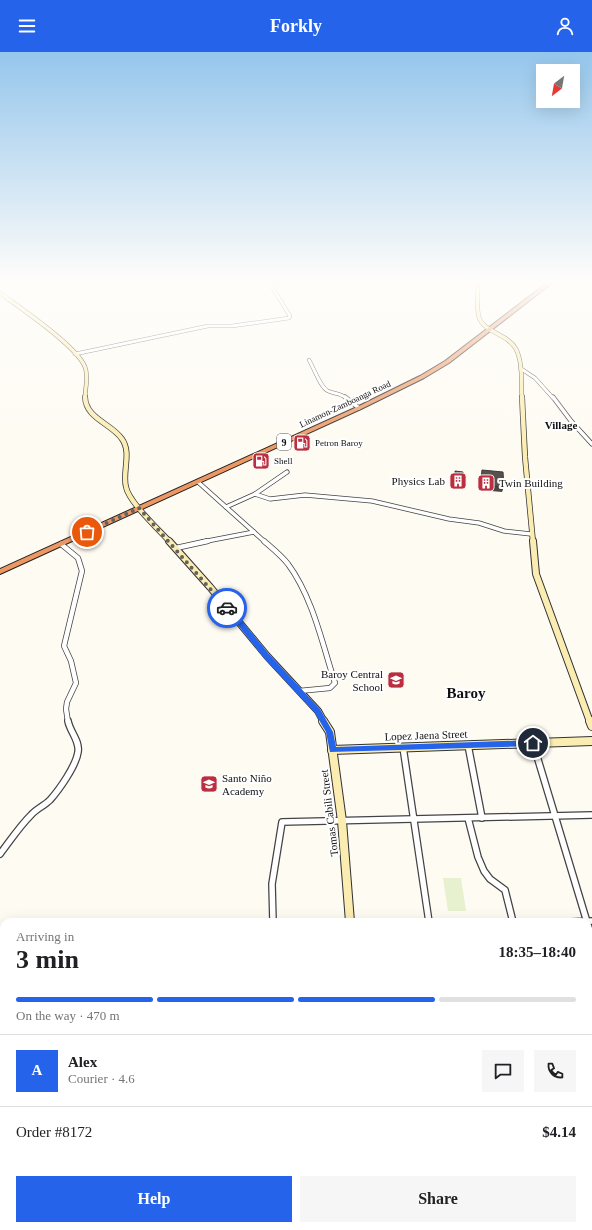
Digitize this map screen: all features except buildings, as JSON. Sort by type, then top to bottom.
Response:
[{"type":"highway","name":"Linamon-Zamboanga Road","points":[[0,572],[359,408],[430,372],[447,362],[478,338]]},
{"type":"street","name":"Tomas Cabili Street","points":[[55,338],[75,354],[85,367],[85,401],[87,407],[93,416],[120,436],[124,444],[124,485],[129,496],[176,548],[267,656],[324,720],[330,732],[342,821],[350,918]]},
{"type":"street","points":[[75,354],[151,338]]},
{"type":"street","points":[[506,338],[515,345],[520,360],[531,534],[536,574],[540,589],[592,726]]},
{"type":"street","points":[[309,360],[320,383],[327,390],[340,394],[359,408]]},
{"type":"street","points":[[520,368],[529,372],[540,383],[592,444]]},
{"type":"street","points":[[226,507],[255,494],[287,472]]},
{"type":"street","points":[[198,482],[254,532],[291,569],[310,604],[335,683],[330,688],[299,691]]},
{"type":"street","points":[[255,494],[270,499],[305,495],[372,502],[479,524],[504,531],[531,534]]},
{"type":"street","points":[[176,548],[254,532]]},
{"type":"street","points":[[0,854],[31,815],[52,798],[71,769],[78,753],[78,744],[69,726],[66,709],[67,702],[76,683],[76,678],[71,660],[64,646],[82,571],[79,558],[61,544]]},
{"type":"street","name":"Lopez Jaena Street","points":[[332,750],[592,741]]},
{"type":"street","points":[[533,743],[554,816],[586,918]]},
{"type":"street","points":[[468,745],[482,818]]},
{"type":"street","points":[[403,747],[428,918]]},
{"type":"street","points":[[273,918],[272,884],[282,822],[592,815]]},
{"type":"street","points":[[468,818],[483,869],[488,878],[503,887],[505,890],[512,918]]},
{"type":"green space","points":[[443,878],[461,878],[466,911],[448,911]]},
{"type":"way so far","points":[[87,532],[139,508],[227,608]]},
{"type":"place","name":"Petron Baroy","points":[[302,443]]},
{"type":"place","name":"Shell","points":[[261,461]]},
{"type":"place","name":"Physics Lab","points":[[458,481]]},
{"type":"place","name":"Twin Building","points":[[486,483]]},
{"type":"place","name":"Baroy Central School","points":[[396,680]]},
{"type":"place","name":"Santo Niño Academy","points":[[209,784]]},
{"type":"district","name":"Village","points":[[561,425]]},
{"type":"district","name":"Baroy","points":[[466,693]]},
{"type":"route","points":[[227,608],[267,656],[318,711],[330,732],[332,750],[533,743]]}]
